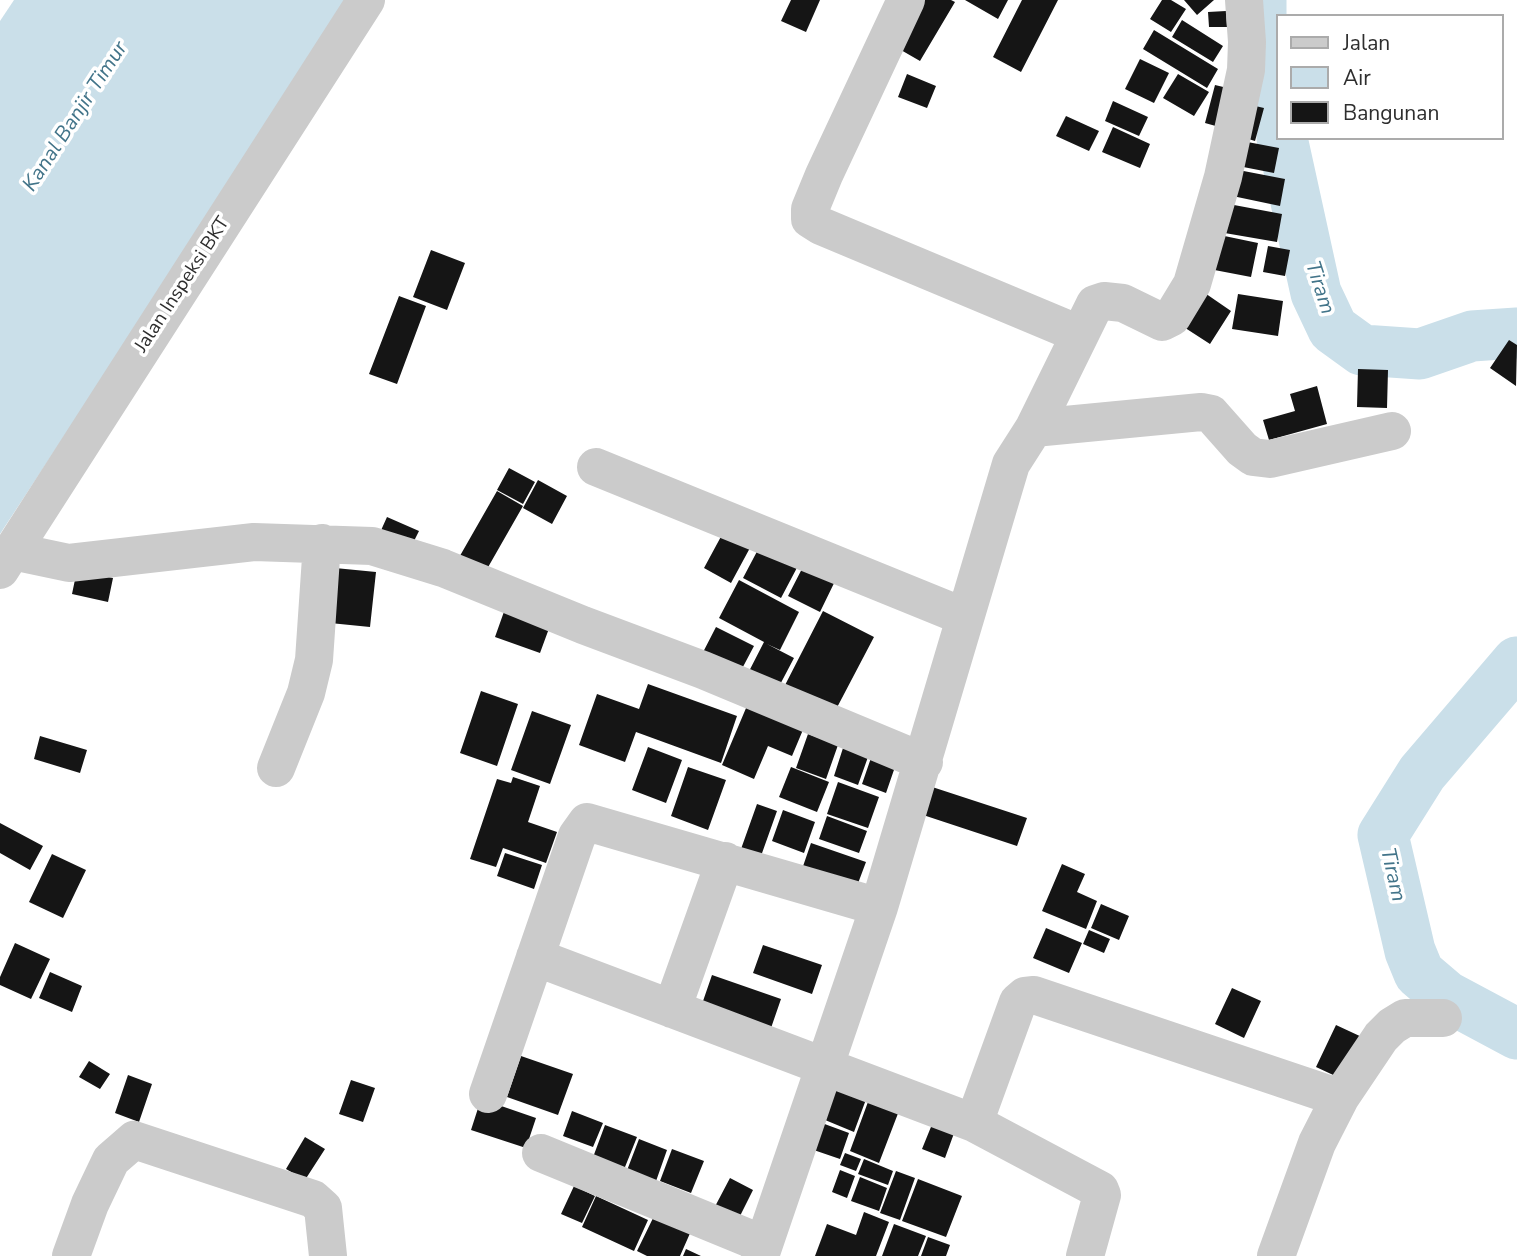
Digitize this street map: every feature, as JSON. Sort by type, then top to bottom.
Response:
[{"type":"street","name":"Jalan Inspeksi BKT","points":[[6,561],[366,0]]},
{"type":"street","points":[[906,0],[824,175],[810,209],[810,219],[821,226],[1079,334]]},
{"type":"street","points":[[541,1153],[761,1253],[880,907],[1012,464],[1034,428],[1095,304],[1104,301],[1123,303],[1162,322],[1172,317],[1185,299],[1198,267],[1223,177],[1246,70],[1244,0]]},
{"type":"street","points":[[1034,428],[1201,412],[1211,414],[1242,449],[1253,457],[1270,459],[1392,431]]},
{"type":"street","points":[[596,467],[965,617]]},
{"type":"street","points":[[6,561],[69,564],[254,542],[372,546],[443,568],[703,670],[924,762]]},
{"type":"street","points":[[276,768],[306,693],[314,660],[322,543]]},
{"type":"street","points":[[488,1094],[577,836],[587,822],[880,907]]},
{"type":"street","points":[[672,1009],[725,861]]},
{"type":"street","points":[[535,957],[974,1123],[1100,1190],[1102,1195],[1085,1256]]},
{"type":"street","points":[[974,1123],[1018,1002],[1025,996],[1034,995],[1340,1098]]},
{"type":"street","points":[[1276,1256],[1317,1143],[1340,1098],[1381,1037],[1405,1018],[1443,1018]]},
{"type":"street","points":[[71,1256],[90,1204],[111,1160],[134,1140],[313,1199],[323,1208],[328,1256]]},
{"type":"water","name":"Kanal Banjir Timur","points":[[14,0],[350,0],[0,534],[0,21]]},
{"type":"building","points":[[791,0],[820,0],[806,32],[781,21]]},
{"type":"building","points":[[922,0],[955,2],[920,61],[894,46]]},
{"type":"building","points":[[965,0],[1008,0],[998,19]]},
{"type":"building","points":[[1022,0],[1058,0],[1021,72],[993,57]]},
{"type":"building","points":[[1162,0],[1171,0],[1186,9],[1171,32],[1150,19]]},
{"type":"building","points":[[1184,0],[1214,0],[1197,15]]},
{"type":"building","points":[[1226,11],[1227,27],[1209,27],[1208,12]]},
{"type":"building","points":[[1182,20],[1223,46],[1213,62],[1172,37]]},
{"type":"building","points":[[1154,30],[1218,69],[1207,88],[1143,49]]},
{"type":"building","points":[[1140,59],[1169,73],[1154,103],[1125,89]]},
{"type":"building","points":[[907,74],[936,86],[927,108],[898,97]]},
{"type":"building","points":[[1178,74],[1209,92],[1194,116],[1163,98]]},
{"type":"building","points":[[1215,85],[1240,91],[1230,130],[1205,123]]},
{"type":"building","points":[[1113,101],[1148,117],[1139,136],[1105,121]]},
{"type":"building","points":[[1251,105],[1264,108],[1255,141],[1242,137]]},
{"type":"building","points":[[1066,116],[1099,131],[1089,151],[1056,136]]},
{"type":"building","points":[[1113,127],[1150,144],[1140,168],[1102,152]]},
{"type":"building","points":[[1237,140],[1279,148],[1274,173],[1233,165]]},
{"type":"building","points":[[1228,168],[1285,179],[1280,206],[1223,194]]},
{"type":"building","points":[[1218,202],[1282,214],[1277,242],[1213,231]]},
{"type":"building","points":[[1210,233],[1258,243],[1251,277],[1204,268]]},
{"type":"building","points":[[1268,246],[1290,250],[1285,276],[1263,272]]},
{"type":"building","points":[[431,250],[465,263],[447,310],[413,297]]},
{"type":"building","points":[[1199,289],[1231,311],[1210,344],[1176,322]]},
{"type":"building","points":[[1238,294],[1283,301],[1278,336],[1232,329]]},
{"type":"building","points":[[399,296],[426,306],[397,384],[369,374]]},
{"type":"building","points":[[1509,340],[1517,345],[1516,386],[1490,368]]},
{"type":"building","points":[[1358,369],[1388,370],[1387,408],[1357,407]]},
{"type":"building","points":[[1317,386],[1327,424],[1269,440],[1263,420],[1295,411],[1290,394]]},
{"type":"building","points":[[509,468],[535,482],[523,504],[497,490]]},
{"type":"building","points":[[538,480],[567,496],[552,524],[523,508]]},
{"type":"building","points":[[497,491],[523,506],[483,576],[457,561]]},
{"type":"building","points":[[387,517],[419,531],[409,551],[378,537]]},
{"type":"building","points":[[724,531],[751,546],[731,583],[704,568]]},
{"type":"building","points":[[762,542],[800,562],[781,598],[743,578]]},
{"type":"building","points":[[807,559],[838,575],[820,612],[788,596]]},
{"type":"building","points":[[335,568],[376,572],[370,627],[330,623]]},
{"type":"building","points":[[77,570],[113,578],[108,602],[72,594]]},
{"type":"building","points":[[739,580],[799,612],[780,650],[767,644],[794,658],[774,696],[744,681],[764,642],[719,618]]},
{"type":"building","points":[[506,606],[551,623],[540,653],[495,637]]},
{"type":"building","points":[[823,611],[874,637],[832,717],[782,691]]},
{"type":"building","points":[[716,627],[754,646],[736,680],[699,660]]},
{"type":"building","points":[[648,684],[737,716],[721,763],[636,732],[625,762],[579,745],[597,694],[639,709]]},
{"type":"building","points":[[481,691],[518,704],[497,766],[460,753]]},
{"type":"building","points":[[749,701],[805,725],[792,756],[768,746],[754,779],[722,765]]},
{"type":"building","points":[[532,711],[571,725],[550,784],[511,770]]},
{"type":"building","points":[[808,734],[838,745],[826,779],[796,768]]},
{"type":"building","points":[[40,736],[87,750],[80,773],[34,759]]},
{"type":"building","points":[[648,747],[682,760],[666,803],[632,790]]},
{"type":"building","points":[[843,748],[868,757],[858,785],[834,776]]},
{"type":"building","points":[[872,755],[896,764],[886,793],[862,784]]},
{"type":"building","points":[[688,767],[726,780],[708,830],[671,816]]},
{"type":"building","points":[[791,767],[829,782],[817,812],[779,797]]},
{"type":"building","points":[[513,777],[540,786],[528,822],[557,832],[546,863],[503,848],[496,867],[470,859],[497,779],[511,783]]},
{"type":"building","points":[[838,782],[879,797],[868,828],[827,814]]},
{"type":"building","points":[[920,783],[1027,818],[1017,846],[911,811]]},
{"type":"building","points":[[757,804],[777,811],[761,856],[741,849]]},
{"type":"building","points":[[783,810],[815,822],[804,853],[772,841]]},
{"type":"building","points":[[827,816],[867,831],[859,853],[819,839]]},
{"type":"building","points":[[0,823],[43,846],[30,870],[0,853]]},
{"type":"building","points":[[811,843],[866,862],[854,894],[800,875]]},
{"type":"building","points":[[505,853],[542,865],[534,889],[497,876]]},
{"type":"building","points":[[52,854],[86,870],[63,918],[29,902]]},
{"type":"building","points":[[1062,864],[1085,874],[1077,892],[1097,901],[1086,929],[1042,911]]},
{"type":"building","points":[[1101,904],[1129,916],[1119,940],[1091,928]]},
{"type":"building","points":[[1046,928],[1082,943],[1069,973],[1033,958]]},
{"type":"building","points":[[1089,930],[1110,939],[1104,953],[1083,944]]},
{"type":"building","points":[[15,943],[50,959],[31,999],[0,985],[0,977]]},
{"type":"building","points":[[763,945],[822,965],[812,994],[753,973]]},
{"type":"building","points":[[50,972],[82,986],[72,1012],[39,998]]},
{"type":"building","points":[[712,975],[781,999],[771,1028],[702,1004]]},
{"type":"building","points":[[1232,988],[1261,1001],[1244,1038],[1215,1024]]},
{"type":"building","points":[[1336,1025],[1364,1038],[1344,1080],[1316,1067]]},
{"type":"building","points":[[521,1056],[573,1074],[558,1115],[507,1097]]},
{"type":"building","points":[[89,1061],[110,1074],[100,1089],[79,1077]]},
{"type":"building","points":[[128,1075],[152,1084],[139,1122],[115,1113]]},
{"type":"building","points":[[826,1078],[868,1094],[854,1132],[813,1115]]},
{"type":"building","points":[[351,1080],[375,1088],[363,1122],[339,1114]]},
{"type":"building","points":[[872,1091],[902,1103],[879,1163],[850,1151]]},
{"type":"building","points":[[481,1099],[536,1118],[526,1148],[471,1130]]},
{"type":"building","points":[[572,1111],[603,1123],[593,1147],[563,1136]]},
{"type":"building","points":[[935,1117],[957,1125],[945,1158],[922,1149]]},
{"type":"building","points":[[811,1119],[849,1133],[840,1159],[802,1146]]},
{"type":"building","points":[[605,1125],[637,1137],[623,1172],[592,1160]]},
{"type":"building","points":[[305,1137],[325,1149],[305,1180],[286,1169]]},
{"type":"building","points":[[639,1139],[667,1150],[655,1184],[626,1173]]},
{"type":"building","points":[[672,1149],[704,1161],[691,1193],[660,1181]]},
{"type":"building","points":[[845,1153],[861,1159],[856,1171],[840,1165]]},
{"type":"building","points":[[864,1159],[893,1171],[888,1185],[858,1174]]},
{"type":"building","points":[[840,1170],[855,1176],[847,1198],[832,1192]]},
{"type":"building","points":[[896,1171],[915,1178],[900,1220],[880,1213]]},
{"type":"building","points":[[860,1177],[887,1188],[879,1211],[851,1201]]},
{"type":"building","points":[[730,1178],[753,1190],[734,1228],[710,1216]]},
{"type":"building","points":[[918,1179],[962,1196],[946,1237],[902,1221]]},
{"type":"building","points":[[574,1186],[595,1196],[582,1223],[561,1214]]},
{"type":"building","points":[[596,1196],[648,1220],[634,1251],[582,1227]]},
{"type":"building","points":[[864,1212],[889,1222],[876,1256],[815,1256],[827,1224],[856,1235]]},
{"type":"building","points":[[655,1214],[691,1231],[680,1256],[647,1256],[637,1251]]},
{"type":"building","points":[[894,1224],[926,1236],[918,1256],[882,1256]]},
{"type":"building","points":[[928,1237],[950,1245],[946,1256],[921,1256]]},
{"type":"building","points":[[686,1249],[701,1256],[683,1256]]},
{"type":"waterway","name":"Tiram","points":[[1261,0],[1261,37],[1276,109]]},
{"type":"waterway","name":"Tiram","points":[[1282,140],[1316,293],[1333,329],[1362,350],[1420,354],[1472,336],[1517,333]]},
{"type":"waterway","name":"Tiram","points":[[1517,662],[1422,773],[1383,835],[1410,951],[1419,973],[1446,996],[1517,1034]]}]
